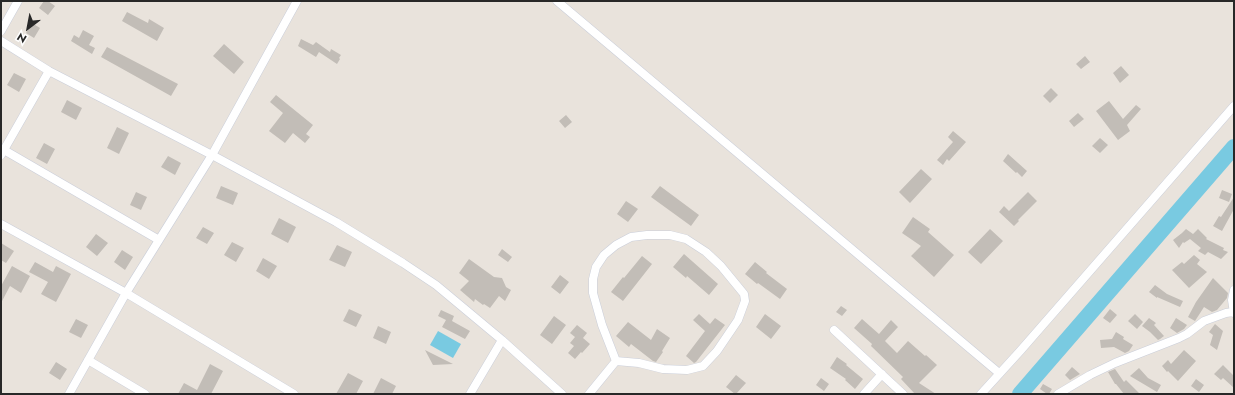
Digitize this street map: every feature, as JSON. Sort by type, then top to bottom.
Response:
[{"type":"street","points":[[1,31],[18,1]]},
{"type":"street","points":[[69,394],[126,293],[212,155],[297,1]]},
{"type":"street","points":[[557,1],[999,373]]},
{"type":"street","points":[[1,41],[50,71],[212,155],[336,222],[403,263],[436,285],[502,340],[562,394]]},
{"type":"street","points":[[50,71],[2,153],[159,240]]},
{"type":"street","points":[[981,394],[1234,106]]},
{"type":"street","points":[[1,224],[126,293],[294,394]]},
{"type":"street","points":[[670,235],[686,239],[706,252],[721,266],[744,294],[745,301],[738,320],[717,352],[704,366],[687,370],[663,369],[639,363],[616,361],[608,343],[597,308],[593,293],[593,279],[596,267],[604,254],[616,245],[631,237],[670,235]]},
{"type":"street","points":[[1058,394],[1115,362],[1187,334],[1204,322],[1226,313],[1234,312],[1232,300],[1234,290]]},
{"type":"street","points":[[834,330],[903,394]]},
{"type":"street","points":[[470,394],[502,340]]},
{"type":"street","points":[[88,360],[145,394]]},
{"type":"street","points":[[589,394],[616,361]]},
{"type":"street","points":[[864,394],[882,374]]},
{"type":"water","points":[[438,331],[461,344],[453,358],[430,345]]},
{"type":"building","points":[[44,1],[48,1],[55,6],[48,15],[39,8]]},
{"type":"building","points":[[127,12],[148,23],[149,19],[164,28],[157,41],[122,21]]},
{"type":"building","points":[[32,23],[40,28],[34,38],[26,33]]},
{"type":"building","points":[[83,30],[94,36],[89,45],[95,48],[92,54],[71,41],[74,35],[79,38]]},
{"type":"building","points":[[301,39],[313,45],[316,42],[330,52],[331,49],[341,55],[337,64],[319,52],[316,57],[298,46]]},
{"type":"building","points":[[224,44],[244,62],[234,74],[213,56]]},
{"type":"building","points":[[107,47],[178,84],[171,96],[101,57]]},
{"type":"building","points":[[1085,56],[1090,62],[1081,69],[1076,64]]},
{"type":"building","points":[[1121,66],[1129,75],[1120,83],[1113,73]]},
{"type":"building","points":[[14,73],[26,79],[19,92],[7,85]]},
{"type":"building","points":[[1051,88],[1058,95],[1050,103],[1043,96]]},
{"type":"building","points":[[276,95],[313,125],[306,134],[310,137],[305,143],[293,133],[285,143],[269,131],[283,113],[270,102]]},
{"type":"building","points":[[67,100],[82,108],[76,120],[61,112]]},
{"type":"building","points":[[1109,101],[1123,119],[1136,105],[1141,109],[1127,125],[1130,131],[1118,140],[1096,111]]},
{"type":"building","points":[[1078,113],[1084,119],[1074,127],[1069,121]]},
{"type":"building","points":[[566,115],[572,122],[565,128],[559,121]]},
{"type":"building","points":[[117,127],[129,133],[119,154],[107,148]]},
{"type":"building","points":[[953,131],[966,142],[949,161],[947,159],[943,165],[937,160],[953,142],[948,137]]},
{"type":"building","points":[[1100,138],[1108,145],[1100,153],[1092,146]]},
{"type":"building","points":[[44,143],[55,149],[47,164],[36,158]]},
{"type":"building","points":[[1008,154],[1027,171],[1022,177],[1003,161]]},
{"type":"building","points":[[168,156],[181,163],[175,175],[161,167]]},
{"type":"building","points":[[921,169],[932,179],[910,203],[899,192]]},
{"type":"building","points":[[221,186],[238,193],[233,205],[216,198]]},
{"type":"building","points":[[660,186],[699,215],[691,226],[651,197]]},
{"type":"building","points":[[1222,190],[1232,194],[1229,202],[1219,198]]},
{"type":"building","points":[[136,192],[147,197],[141,210],[130,205]]},
{"type":"building","points":[[1028,192],[1037,201],[1014,226],[999,212],[1004,206],[1009,211]]},
{"type":"building","points":[[1234,197],[1234,209],[1222,231],[1213,226],[1219,216],[1221,217]]},
{"type":"building","points":[[626,201],[638,209],[628,222],[617,214]]},
{"type":"building","points":[[913,217],[930,229],[928,232],[954,255],[934,277],[911,256],[921,246],[902,233]]},
{"type":"building","points":[[279,218],[296,227],[288,243],[271,234]]},
{"type":"building","points":[[203,227],[214,233],[207,244],[196,238]]},
{"type":"building","points":[[990,229],[1003,241],[981,264],[968,252]]},
{"type":"building","points":[[1186,229],[1193,234],[1198,229],[1207,238],[1206,239],[1224,248],[1223,250],[1228,252],[1221,259],[1208,252],[1205,255],[1198,251],[1201,248],[1190,239],[1184,243],[1183,242],[1179,248],[1173,240]]},
{"type":"building","points":[[96,234],[108,243],[97,256],[86,247]]},
{"type":"building","points":[[232,242],[244,248],[236,262],[224,255]]},
{"type":"building","points":[[1,243],[14,251],[6,263],[1,260]]},
{"type":"building","points":[[337,245],[352,252],[345,267],[329,260]]},
{"type":"building","points":[[502,249],[512,257],[508,262],[498,255]]},
{"type":"building","points":[[122,250],[133,257],[125,270],[114,262]]},
{"type":"building","points":[[684,254],[718,284],[709,295],[687,276],[686,278],[673,267]]},
{"type":"building","points":[[1194,255],[1200,260],[1197,264],[1207,272],[1189,288],[1172,270],[1182,262],[1184,264]]},
{"type":"building","points":[[642,256],[652,264],[623,301],[611,292]]},
{"type":"building","points":[[263,258],[277,266],[269,279],[256,271]]},
{"type":"building","points":[[469,259],[494,277],[502,278],[506,287],[511,290],[505,301],[499,296],[490,308],[475,299],[474,302],[460,290],[469,281],[459,273]]},
{"type":"building","points":[[35,262],[53,272],[56,266],[71,274],[56,302],[41,294],[48,282],[29,272]]},
{"type":"building","points":[[755,262],[767,272],[766,273],[787,289],[780,299],[745,274]]},
{"type":"building","points":[[12,266],[30,276],[21,293],[10,286],[1,303],[1,286]]},
{"type":"building","points":[[560,275],[569,282],[560,294],[551,287]]},
{"type":"building","points":[[1213,278],[1228,293],[1227,298],[1217,310],[1212,312],[1204,307],[1195,321],[1188,317],[1196,302]]},
{"type":"building","points":[[1155,285],[1167,294],[1183,301],[1180,307],[1157,298],[1149,292]]},
{"type":"building","points":[[841,306],[847,310],[842,316],[836,312]]},
{"type":"building","points":[[349,309],[362,315],[356,327],[343,321]]},
{"type":"building","points":[[1110,309],[1117,315],[1110,323],[1103,318]]},
{"type":"building","points":[[441,310],[454,316],[452,321],[470,331],[465,339],[442,327],[446,320],[438,316]]},
{"type":"building","points":[[699,314],[710,324],[715,318],[725,325],[694,363],[686,356],[705,331],[693,320]]},
{"type":"building","points":[[765,314],[781,326],[771,339],[756,327]]},
{"type":"building","points":[[1135,314],[1143,322],[1137,329],[1128,321]]},
{"type":"building","points":[[554,316],[566,325],[552,344],[540,335]]},
{"type":"building","points":[[1149,318],[1156,323],[1154,325],[1164,336],[1158,340],[1142,326]]},
{"type":"building","points":[[1176,318],[1187,325],[1184,329],[1177,333],[1170,328]]},
{"type":"building","points":[[76,319],[88,325],[81,338],[69,332]]},
{"type":"building","points":[[862,319],[879,334],[891,320],[898,327],[885,341],[897,353],[908,341],[937,365],[919,383],[936,394],[915,394],[901,379],[903,377],[871,346],[872,344],[854,328]]},
{"type":"building","points":[[628,322],[651,340],[657,329],[670,338],[656,362],[631,344],[629,347],[616,336]]},
{"type":"building","points":[[1215,324],[1223,331],[1217,350],[1210,345],[1213,335],[1209,332]]},
{"type":"building","points":[[577,325],[587,333],[583,338],[590,344],[575,359],[568,353],[574,346],[570,343],[575,337],[570,333]]},
{"type":"building","points":[[378,326],[391,332],[386,344],[373,338]]},
{"type":"building","points":[[1116,332],[1124,337],[1123,339],[1133,345],[1129,351],[1125,353],[1114,347],[1101,348],[1100,340],[1112,339]]},
{"type":"building","points":[[425,350],[453,364],[433,365]]},
{"type":"building","points":[[1184,350],[1196,361],[1178,381],[1162,366],[1168,360],[1171,364]]},
{"type":"building","points":[[837,357],[863,379],[855,389],[845,380],[846,379],[830,368]]},
{"type":"building","points":[[56,362],[67,369],[60,380],[49,373]]},
{"type":"building","points":[[210,364],[223,371],[211,394],[178,394],[184,383],[197,390]]},
{"type":"building","points":[[1223,365],[1234,376],[1234,388],[1223,378],[1221,380],[1214,374]]},
{"type":"building","points":[[1072,367],[1080,374],[1070,380],[1065,375]]},
{"type":"building","points":[[1139,368],[1148,378],[1161,385],[1157,392],[1130,376]]},
{"type":"building","points":[[1115,369],[1124,382],[1126,380],[1140,394],[1124,394],[1115,384],[1108,372]]},
{"type":"building","points":[[348,373],[363,381],[356,394],[336,394]]},
{"type":"building","points":[[736,375],[746,383],[735,394],[726,387]]},
{"type":"building","points":[[381,378],[396,386],[392,394],[373,394]]},
{"type":"building","points":[[821,378],[829,384],[824,391],[816,385]]},
{"type":"building","points":[[1196,379],[1204,385],[1199,392],[1191,386]]},
{"type":"building","points":[[1043,384],[1052,389],[1049,394],[1040,389]]},
{"type":"waterway","points":[[1020,394],[1234,147]]}]
